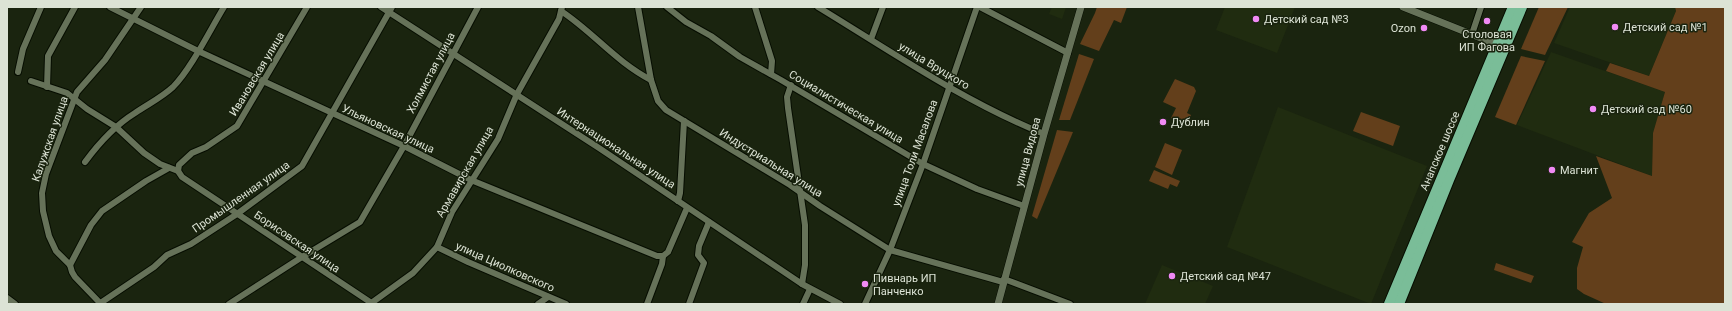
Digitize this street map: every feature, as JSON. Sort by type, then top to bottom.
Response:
[{"type":"highway","name":"Анапское шоссе","points":[[1399,304],[1501,46],[1513,7]]},
{"type":"highway","name":"Анапское шоссе","points":[[1389,304],[1501,46],[1522,7]]},
{"type":"street","points":[[18,72],[23,49],[41,7]]},
{"type":"street","points":[[47,87],[48,56],[75,7]]},
{"type":"street","name":"Ульяновская улица","points":[[110,7],[264,83],[404,146],[471,180],[653,255],[663,256]]},
{"type":"street","name":"Калужская улица","points":[[100,304],[75,277],[70,265],[56,251],[49,236],[43,211],[42,194],[46,174],[77,92],[106,60],[141,7]]},
{"type":"street","points":[[85,162],[99,143],[116,126],[135,112],[158,100],[172,88],[180,79],[198,51],[224,7]]},
{"type":"street","name":"Ивановская улица","points":[[178,171],[179,165],[192,153],[206,147],[237,126],[264,83],[307,7]]},
{"type":"street","name":"Интернациональная улица","points":[[381,7],[390,10],[802,284],[840,304]]},
{"type":"street","name":"Холмистая улица","points":[[229,304],[360,222],[404,146],[478,7]]},
{"type":"street","name":"Индустриальная улица","points":[[638,7],[651,80],[658,101],[666,110],[799,191],[890,250],[1004,280],[1070,304]]},
{"type":"street","name":"Социалистическая улица","points":[[667,7],[686,22],[711,36],[740,57],[791,85],[923,164],[977,189],[1024,206]]},
{"type":"street","points":[[755,7],[772,61],[771,74]]},
{"type":"street","name":"улица Вруцкого","points":[[818,7],[948,88],[1044,134]]},
{"type":"street","points":[[871,39],[883,7]]},
{"type":"street","points":[[978,7],[1068,53]]},
{"type":"street","name":"улица Толи Масалова","points":[[865,304],[890,250],[923,164],[948,88],[978,7]]},
{"type":"street","name":"улица Видова","points":[[998,304],[1044,134],[1081,7]]},
{"type":"street","points":[[1403,7],[1501,46]]},
{"type":"street","points":[[1472,34],[1481,7]]},
{"type":"street","points":[[561,9],[612,54],[637,73],[651,80]]},
{"type":"street","name":"Армавирская улица","points":[[372,304],[413,273],[437,247],[452,212],[498,139],[517,94],[559,19],[561,9]]},
{"type":"street","name":"Промышленная улица","points":[[100,304],[154,267],[167,254],[191,244],[237,214],[302,166],[390,10]]},
{"type":"street","name":"Борисовская улица","points":[[31,81],[67,93],[74,100],[116,126],[144,153],[169,168],[178,171],[182,177],[372,304]]},
{"type":"street","points":[[791,85],[787,97],[788,108],[804,225],[806,264],[802,284]]},
{"type":"street","points":[[678,201],[680,193],[684,120]]},
{"type":"street","points":[[70,265],[91,224],[102,211],[146,181],[169,168]]},
{"type":"street","points":[[647,304],[662,264],[663,256],[668,252],[687,208]]},
{"type":"street","points":[[689,304],[704,263],[698,255],[699,246],[709,222]]},
{"type":"street","name":"улица Циолковского","points":[[437,247],[566,304]]},
{"type":"street","points":[[803,304],[810,289]]},
{"type":"street","points":[[538,304],[548,297]]},
{"type":"street","points":[[7,298],[15,304]]},
{"type":"shaded area","points":[[1052,7],[1066,7],[1062,19],[1049,14]]},
{"type":"shaded area","points":[[1097,7],[1127,7],[1121,23],[1114,20],[1099,51],[1080,44]]},
{"type":"shaded area","name":"Детский сад №3","points":[[1225,7],[1295,7],[1277,53],[1216,30]]},
{"type":"shaded area","points":[[1539,7],[1568,7],[1545,55],[1521,49]]},
{"type":"shaded area","name":"Детский сад №1","points":[[1570,7],[1675,7],[1676,11],[1649,76],[1554,43]]},
{"type":"shaded area","points":[[1675,7],[1725,7],[1725,304],[1606,304],[1584,294],[1577,289],[1577,268],[1583,247],[1572,242],[1589,213],[1612,198],[1596,156],[1652,176],[1653,133],[1665,92],[1606,71],[1610,63],[1649,76],[1676,11]]},
{"type":"shaded area","name":"Детский сад №60","points":[[1551,52],[1665,92],[1653,133],[1652,176],[1517,125]]},
{"type":"shaded area","points":[[1079,54],[1094,59],[1070,120],[1059,120]]},
{"type":"shaded area","points":[[1521,56],[1545,61],[1516,125],[1495,117]]},
{"type":"shaded area","points":[[1175,79],[1194,87],[1196,91],[1187,113],[1191,115],[1187,124],[1171,118],[1176,108],[1163,102]]},
{"type":"shaded area","points":[[1278,107],[1427,166],[1371,304],[1227,247]]},
{"type":"shaded area","points":[[1361,112],[1400,126],[1393,146],[1353,131]]},
{"type":"shaded area","points":[[1057,130],[1073,132],[1037,219],[1032,216]]},
{"type":"shaded area","points":[[1165,143],[1182,150],[1172,175],[1155,167]]},
{"type":"shaded area","points":[[1154,170],[1180,181],[1177,187],[1170,184],[1168,189],[1149,181]]},
{"type":"shaded area","points":[[1496,263],[1534,276],[1531,283],[1494,270]]},
{"type":"shaded area","name":"Детский сад №47","points":[[1162,265],[1213,286],[1205,304],[1145,304]]},
{"type":"place","name":"Детский сад №3","points":[[1256,19]]},
{"type":"place","name":"Столовая ИП Фагова","points":[[1487,21]]},
{"type":"place","name":"Детский сад №1","points":[[1615,27]]},
{"type":"place","name":"Ozon","points":[[1424,28]]},
{"type":"place","name":"Детский сад №60","points":[[1593,109]]},
{"type":"place","name":"Дублин","points":[[1163,122]]},
{"type":"place","name":"Магнит","points":[[1552,170]]},
{"type":"place","name":"Детский сад №47","points":[[1172,276]]},
{"type":"place","name":"Пивнарь ИП Панченко","points":[[865,284]]}]
